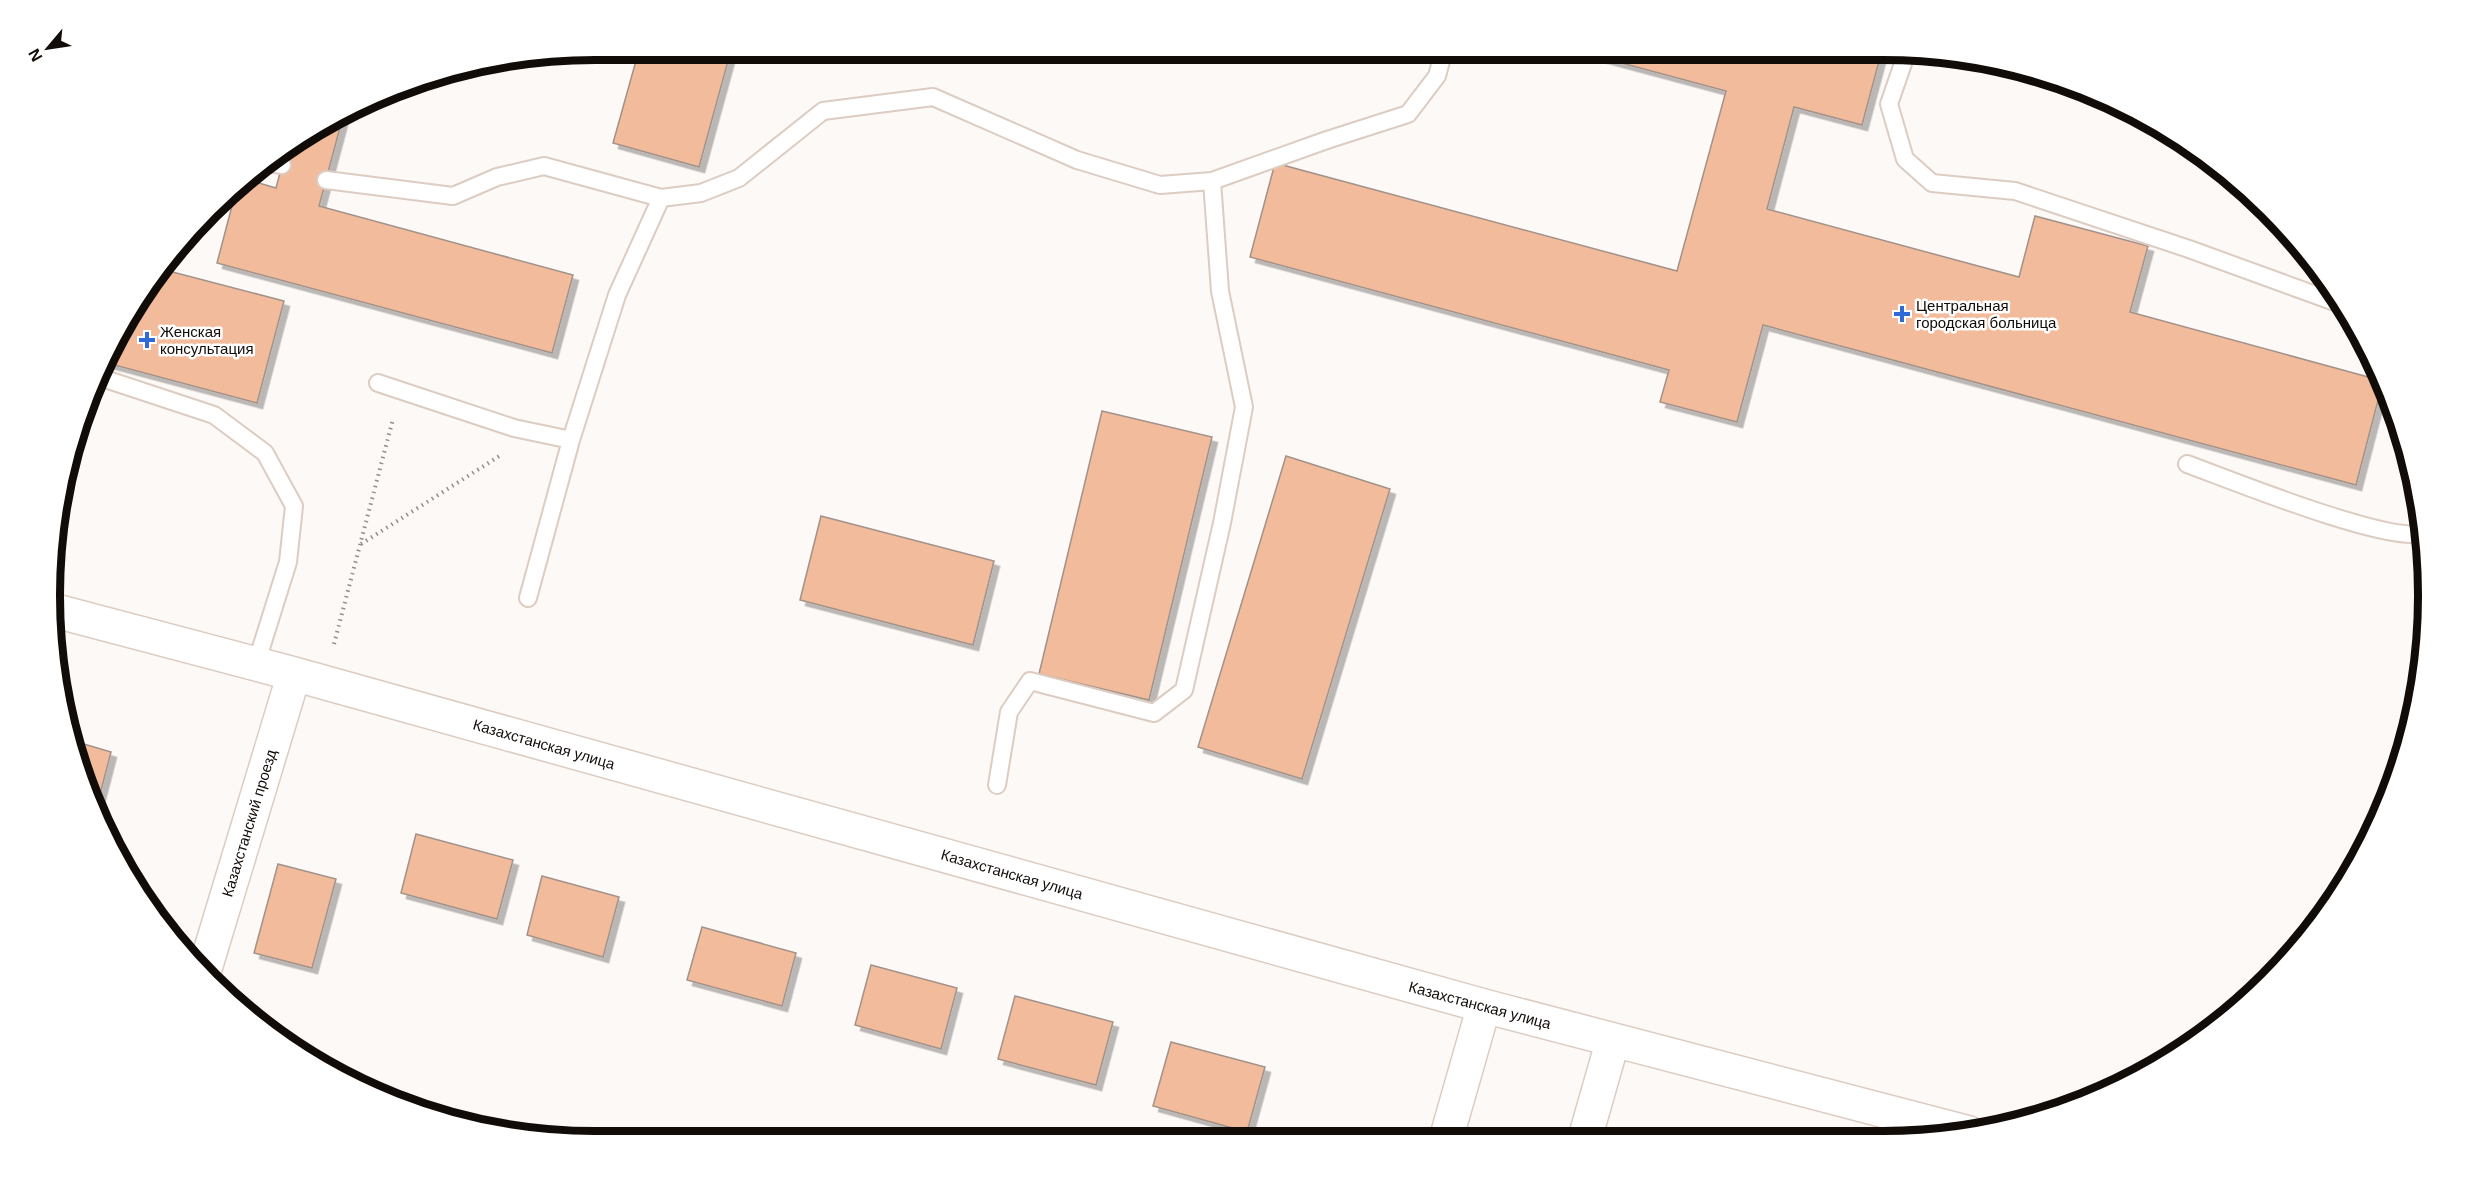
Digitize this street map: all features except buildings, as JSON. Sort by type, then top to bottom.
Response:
[{"type":"street","name":"Казахстанская улица","points":[[60,612],[256,664],[1484,1006],[1946,1127]]},
{"type":"street","name":"Казахстанский проезд","points":[[207,964],[309,679]]},
{"type":"street","points":[[1448,1131],[1484,1006]]},
{"type":"street","points":[[1587,1131],[1613,1041]]},
{"type":"lane","points":[[326,180],[453,196],[497,177],[544,166],[661,198],[701,193],[739,178],[823,111],[933,98],[1077,160],[1160,185],[1212,181],[1408,114],[1437,76],[1441,60]]},
{"type":"lane","points":[[1904,61],[1889,104],[1905,159],[1932,183],[2015,191],[2189,249],[2329,300]]},
{"type":"lane","points":[[997,784],[1009,712],[1030,681],[1154,714],[1184,690],[1222,523],[1244,407],[1220,291],[1212,181]]},
{"type":"lane","points":[[528,597],[571,440],[617,295],[661,198]]},
{"type":"lane","points":[[106,379],[214,415],[265,453],[294,506],[288,562],[256,664]]},
{"type":"lane","points":[[378,383],[514,428],[571,440]]},
{"type":"lane","points":[[2187,464],[2354,523],[2390,532],[2414,533]]},
{"type":"path","points":[[309,679],[360,544],[401,391]]},
{"type":"path","points":[[360,544],[537,432]]},
{"type":"place","name":"Центральная городская больница","points":[[1902,314]]},
{"type":"place","name":"Женская консультация","points":[[147,340]]}]
